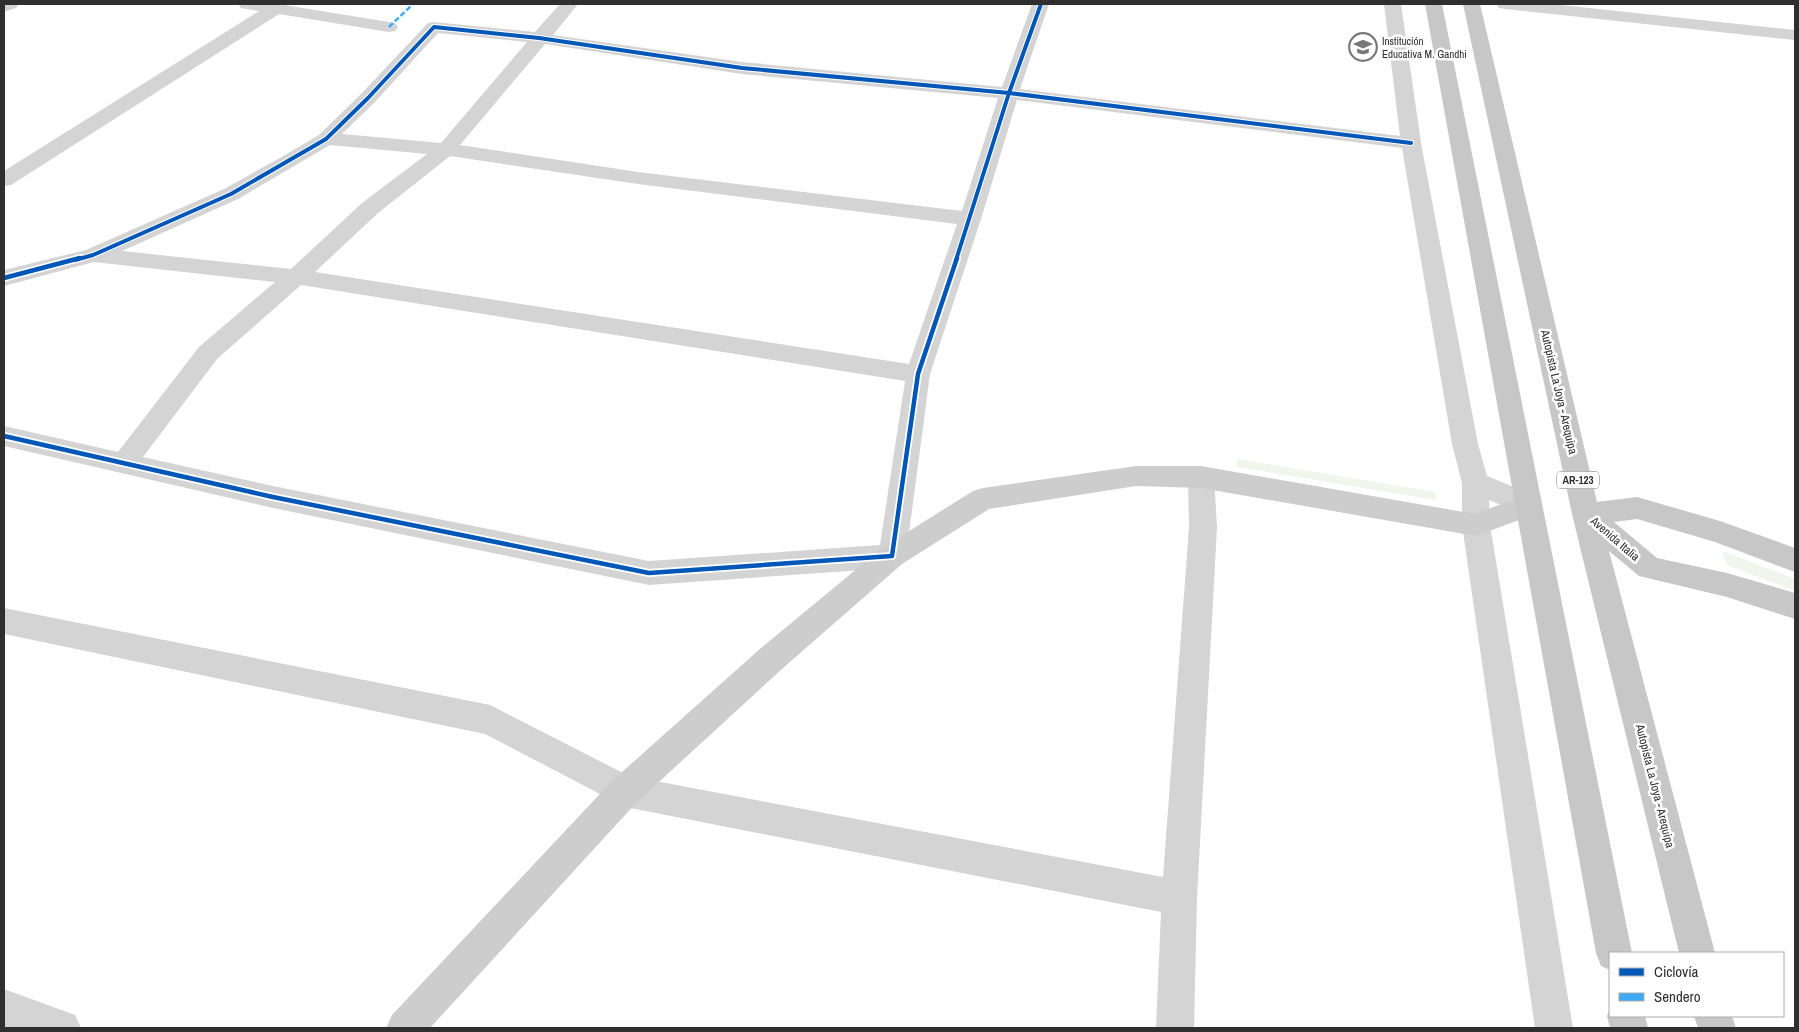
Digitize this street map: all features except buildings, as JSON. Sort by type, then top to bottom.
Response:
[{"type":"main road","points":[[1433,4],[1614,952]]},
{"type":"main road","name":"Autopista La Joya - Arequipa","points":[[1472,4],[1586,514],[1698,952]]},
{"type":"main road","name":"Avenida Italia","points":[[1586,514],[1637,508],[1720,532],[1795,560]]},
{"type":"main road","name":"Avenida Italia","points":[[1586,514],[1649,568],[1727,585],[1795,606]]},
{"type":"street","points":[[4,7],[10,4]]},
{"type":"street","points":[[247,4],[389,28]]},
{"type":"street","points":[[125,462],[208,353],[296,277],[370,208],[446,149],[569,4]]},
{"type":"street","points":[[892,556],[918,374],[970,219],[1035,4]]},
{"type":"street","points":[[1393,4],[1411,143],[1465,444],[1475,483],[1476,525],[1554,1028]]},
{"type":"street","points":[[1505,4],[1795,35]]},
{"type":"street","points":[[4,180],[275,9]]},
{"type":"street","points":[[4,278],[93,255],[231,194],[326,139],[368,98],[434,27],[539,38],[742,68],[1009,93],[1411,143]]},
{"type":"street","points":[[326,139],[446,149],[638,178],[970,219]]},
{"type":"street","points":[[93,255],[296,277],[918,374]]},
{"type":"street","points":[[4,436],[273,497],[649,573],[892,556]]},
{"type":"street","points":[[405,1028],[625,791],[772,658],[892,556],[983,499],[1136,476],[1201,478],[1476,525],[1528,506]]},
{"type":"street","points":[[1175,1028],[1179,898],[1203,527],[1201,478]]},
{"type":"street","points":[[1475,483],[1528,506]]},
{"type":"street","points":[[4,621],[490,720],[625,791],[1179,898]]},
{"type":"street","points":[[4,1008],[62,1028]]},
{"type":"shaded area","points":[[1237,459],[1435,492],[1436,500],[1237,467]]},
{"type":"shaded area","points":[[1722,551],[1795,579],[1795,591],[1727,565]]},
{"type":"marked path","points":[[389,27],[413,4]]},
{"type":"cycle path","points":[[4,436],[273,497],[649,573],[892,556],[918,374],[970,219],[1009,93],[1041,4]]},
{"type":"cycle path","points":[[4,278],[93,255],[231,194],[292,159],[326,139],[368,98],[434,27],[539,38],[742,68],[1009,93],[1411,143]]},
{"type":"place","name":"Institución Educativa M. Gandhi","points":[[1363,47]]}]
